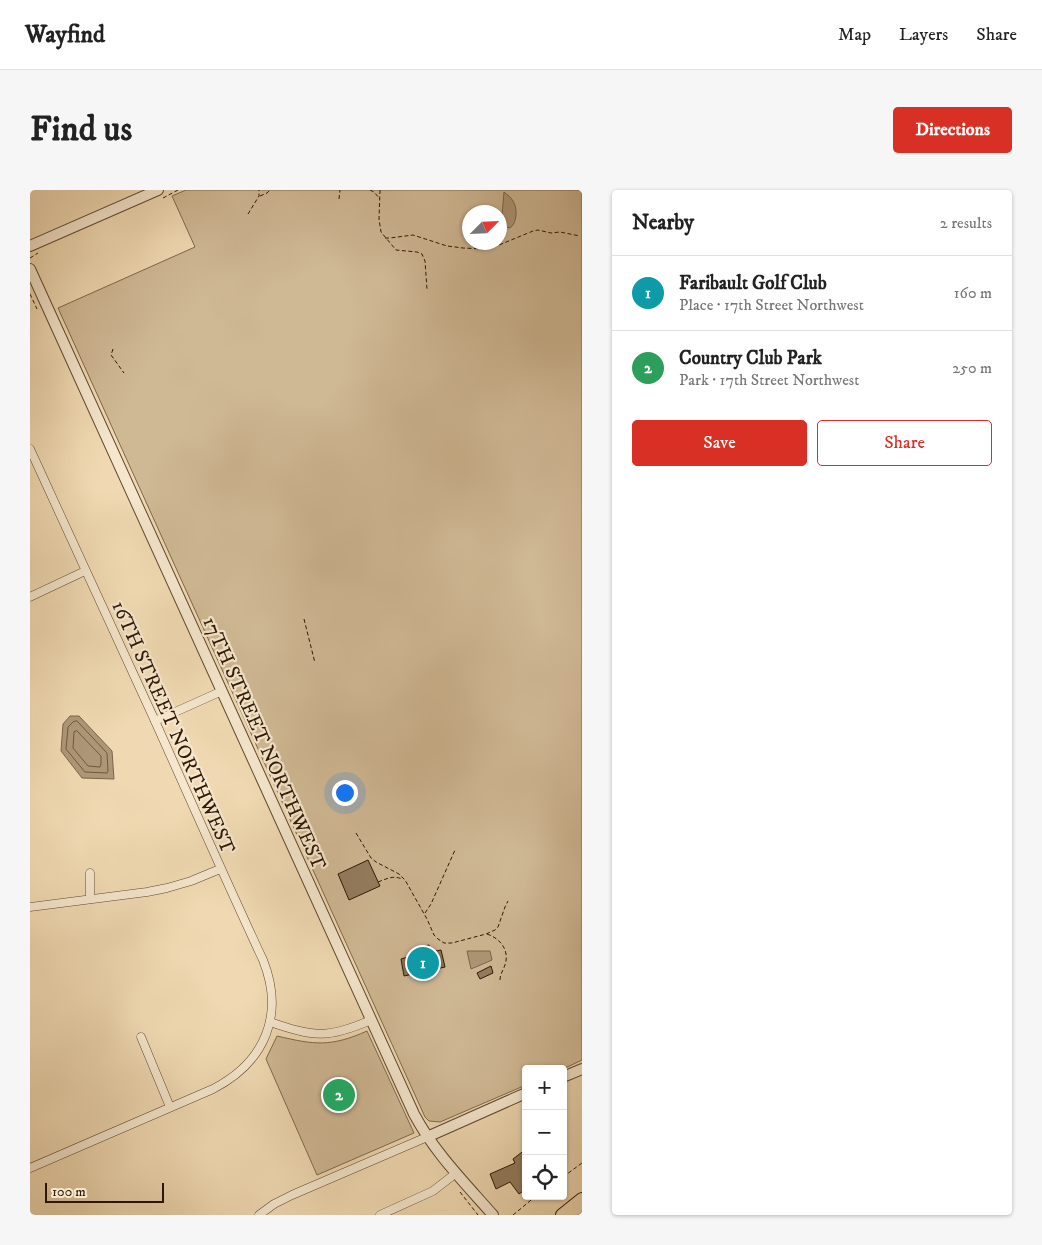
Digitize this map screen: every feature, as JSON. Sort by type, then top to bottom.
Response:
[{"type":"highway","points":[[562,1215],[582,1199]]},
{"type":"highway","points":[[578,1215],[582,1210]]},
{"type":"street","points":[[30,246],[158,190]]},
{"type":"street","name":"17TH STREET NORTHWEST","points":[[30,269],[414,1114],[437,1150],[493,1215]]},
{"type":"street","name":"16TH STREET NORTHWEST","points":[[30,449],[263,960],[272,995],[270,1022],[259,1050],[243,1069],[223,1084],[30,1168]]},
{"type":"street","points":[[30,597],[85,571]]},
{"type":"street","points":[[155,721],[222,691]]},
{"type":"street","points":[[30,907],[167,888],[191,881],[220,869]]},
{"type":"street","points":[[90,873],[90,899]]},
{"type":"street","points":[[270,1022],[299,1032],[322,1034],[341,1032],[371,1020]]},
{"type":"street","points":[[140,1037],[170,1107]]},
{"type":"street","points":[[567,1075],[582,1069]]},
{"type":"street","points":[[258,1215],[292,1195],[522,1095]]},
{"type":"street","points":[[380,1215],[433,1191],[456,1173]]},
{"type":"path","points":[[174,192],[178,190]]},
{"type":"path","points":[[248,214],[259,196],[259,190]]},
{"type":"path","points":[[259,196],[270,190]]},
{"type":"path","points":[[339,198],[340,190]]},
{"type":"path","points":[[370,190],[380,199]]},
{"type":"path","points":[[380,190],[381,232],[396,250],[422,254],[425,261],[427,289]]},
{"type":"path","points":[[385,238],[413,235],[447,246],[475,249],[491,247],[538,230],[580,236]]},
{"type":"path","points":[[30,258],[35,256]]},
{"type":"path","points":[[113,349],[111,355],[124,373]]},
{"type":"path","points":[[304,619],[315,663]]},
{"type":"path","points":[[356,834],[366,851],[376,862],[399,874],[405,880],[434,935],[444,943],[452,943],[491,932],[498,927],[508,901]]},
{"type":"path","points":[[424,914],[431,904],[455,850]]},
{"type":"path","points":[[378,882],[390,877],[400,877],[405,880]]},
{"type":"path","points":[[486,934],[500,941],[505,950],[506,962],[501,972],[500,980]]},
{"type":"path","points":[[567,1173],[582,1163]]},
{"type":"path","points":[[513,1215],[531,1200]]},
{"type":"shaded area","points":[[186,190],[582,190],[582,1060],[567,1067],[567,1065],[522,1065],[522,1087],[440,1122],[429,1121],[425,1117],[58,308],[195,247],[172,196]]},
{"type":"shaded area","points":[[367,1031],[414,1133],[317,1175],[266,1059],[277,1036],[313,1043],[323,1043],[343,1040]]},
{"type":"water","points":[[504,192],[515,204],[516,208],[516,216],[510,228],[507,227],[507,205],[503,205]]},
{"type":"water","points":[[70,716],[79,716],[112,751],[114,779],[82,778],[61,751],[63,724]]},
{"type":"water","points":[[467,951],[490,951],[492,960],[471,969]]},
{"type":"building","points":[[368,860],[380,886],[349,900],[338,874]]},
{"type":"building","points":[[429,945],[431,952],[441,950],[445,967],[404,976],[401,959],[415,955],[414,948]]},
{"type":"building","points":[[491,966],[493,973],[480,979],[477,973]]},
{"type":"building","points":[[522,1152],[522,1192],[519,1194],[510,1182],[496,1189],[490,1174],[515,1163],[513,1159]]},
{"type":"place","name":"Faribault Golf Club","points":[[423,963]]},
{"type":"place","name":"Country Club Park","points":[[339,1095]]}]
